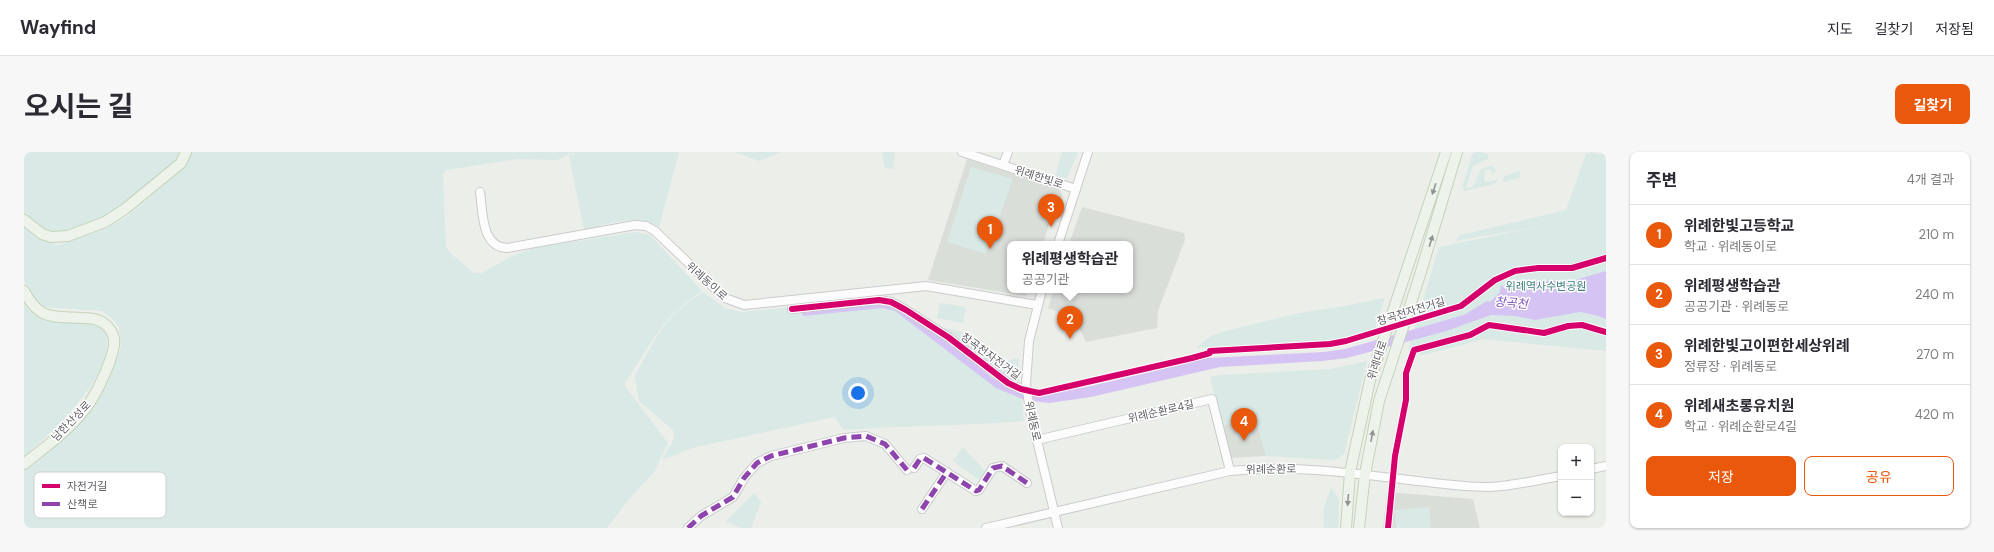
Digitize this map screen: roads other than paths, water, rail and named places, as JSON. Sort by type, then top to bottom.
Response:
[{"type":"main road","points":[[24,220],[42,234],[59,238],[106,222],[125,209],[181,163],[186,152]]},
{"type":"main road","name":"위례대로","points":[[1346,528],[1350,472],[1374,370],[1446,152]]},
{"type":"main road","name":"위례대로","points":[[1359,528],[1365,474],[1379,401],[1420,278],[1457,152]]},
{"type":"main road","name":"남한산성로","points":[[24,291],[34,308],[43,314],[61,317],[94,318],[107,326],[114,340],[113,351],[105,372],[85,409],[52,442],[24,464]]},
{"type":"street","name":"위례한빛로","points":[[962,152],[1076,189]]},
{"type":"street","name":"위례한빛로","points":[[1003,165],[1008,152]]},
{"type":"street","points":[[1059,241],[1088,152]]},
{"type":"street","name":"위례동이로","points":[[480,192],[486,234],[491,243],[499,248],[507,248],[635,225],[646,226],[655,231],[725,298],[744,306],[926,286],[1037,305]]},
{"type":"street","name":"위례동로","points":[[1041,293],[1029,342],[1025,371],[1033,421],[1058,528]]},
{"type":"street","name":"창곡천자전거길","points":[[792,309],[878,300],[891,302],[948,337],[1008,384],[1022,389]]},
{"type":"street","name":"위례순환로4길","points":[[1037,440],[1212,399],[1230,471]]},
{"type":"street","points":[[688,528],[701,516],[733,497],[754,467],[771,456],[844,438],[866,436],[885,444],[910,469],[920,459],[924,458],[976,491],[979,490],[993,468],[1002,466],[1027,483]]},
{"type":"street","points":[[1594,468],[1606,466]]},
{"type":"street","name":"위례순환로","points":[[986,528],[1230,471],[1266,468],[1350,472],[1458,486],[1489,487],[1515,485],[1558,477]]},
{"type":"street","points":[[922,509],[947,472]]},
{"type":"water","name":"창곡천","points":[[1606,271],[1606,319],[1580,312],[1535,320],[1515,316],[1491,315],[1446,331],[1347,358],[1322,361],[1220,367],[1091,397],[1049,403],[1025,400],[996,388],[895,311],[882,308],[803,316],[802,311],[880,303],[892,305],[947,339],[992,378],[1021,393],[1039,395],[1091,386],[1208,358],[1324,352],[1345,349],[1464,315],[1487,301],[1490,302],[1500,292],[1501,285],[1505,289],[1510,286],[1512,281],[1516,283],[1575,280]]},
{"type":"place","name":"위례한빛고이편한세상위례","points":[[1051,227]]},
{"type":"place","name":"위례한빛고등학교","points":[[990,249]]},
{"type":"place","name":"위례평생학습관","points":[[1070,339]]},
{"type":"place","name":"위례새초롱유치원","points":[[1244,441]]},
{"type":"park label","name":"위례역사수변공원","points":[[1546,286]]}]
